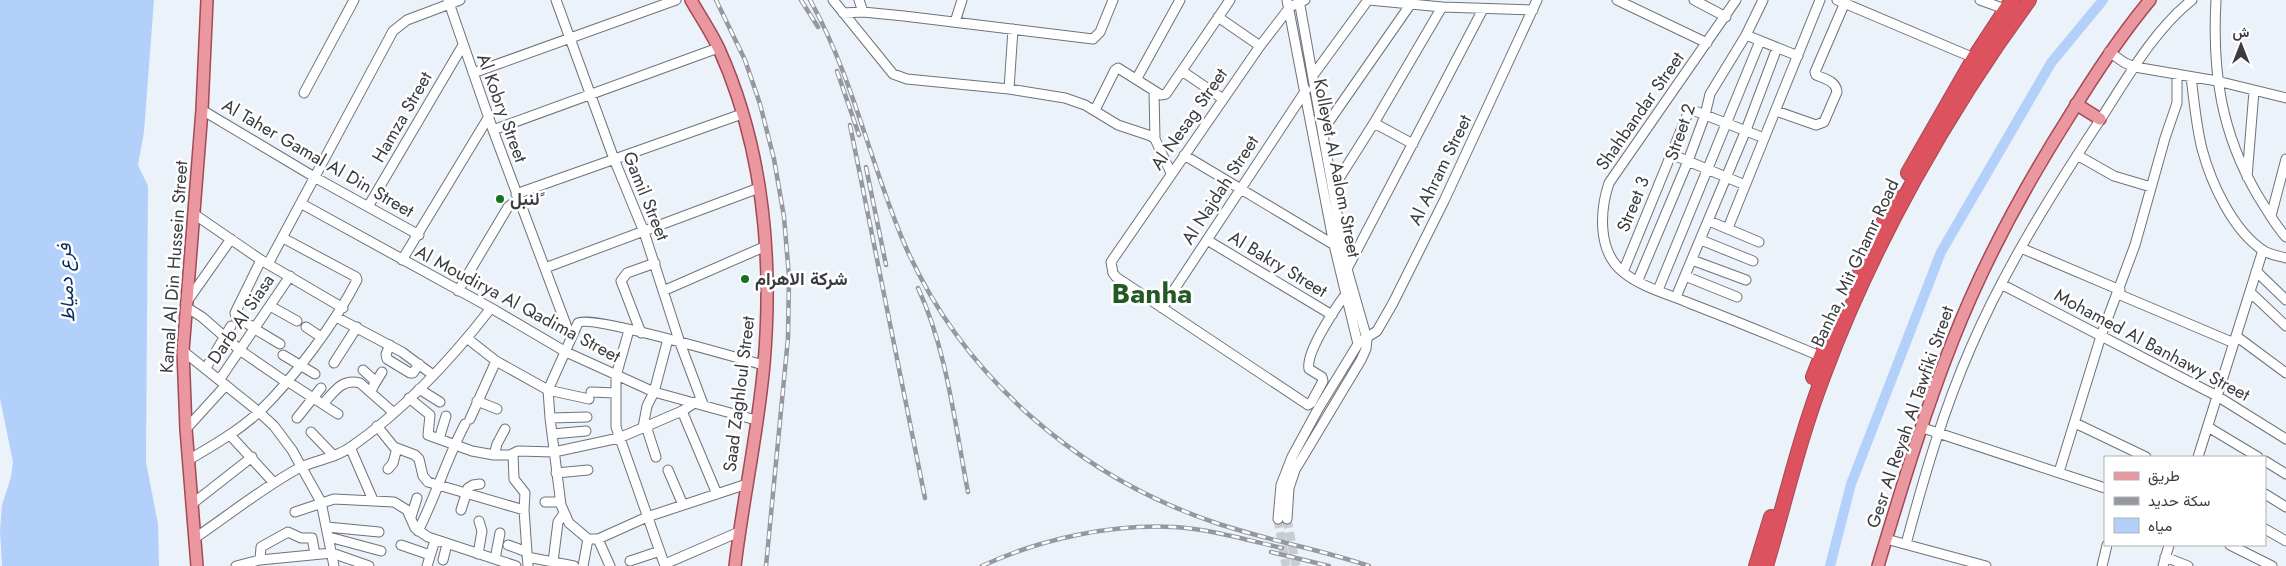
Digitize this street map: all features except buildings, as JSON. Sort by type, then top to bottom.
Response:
[{"type":"highway","name":"Banha, Mit Ghamr Road","points":[[1762,562],[1820,356],[1872,242],[1921,149],[1974,58],[2011,9],[2029,0]]},
{"type":"highway","name":"Banha, Mit Ghamr Road","points":[[1801,429],[1838,340],[1903,203],[1944,127],[1982,66],[2011,9]]},
{"type":"main road","name":"Kamal Al Din Hussein Street","points":[[197,566],[190,459],[186,429],[184,351],[202,110],[207,0]]},
{"type":"main road","name":"Saad Zaghloul Street","points":[[691,0],[718,48],[736,90],[753,150],[766,246],[767,299],[764,365],[735,566]]},
{"type":"main road","name":"Gesr Al Reyah Al Tawfiki Street","points":[[1878,566],[1951,345],[1984,269],[2037,169],[2076,104],[2109,52],[2150,0]]},
{"type":"main road","points":[[2076,104],[2100,119]]},
{"type":"street","points":[[280,344],[237,319],[235,313],[265,262],[284,238],[393,31],[407,20],[449,2],[460,0]]},
{"type":"street","name":"Gamil Street","points":[[556,0],[614,159],[644,232],[700,403]]},
{"type":"street","points":[[473,73],[676,0]]},
{"type":"street","points":[[833,0],[888,70],[898,76],[1009,89],[1065,98],[1095,110],[1118,125],[1142,131],[1155,139]]},
{"type":"street","points":[[859,0],[863,12]]},
{"type":"street","points":[[955,22],[962,0]]},
{"type":"street","points":[[843,13],[863,12],[955,22],[1090,40],[1095,38],[1100,32],[1113,0]]},
{"type":"street","points":[[1137,78],[1180,0]]},
{"type":"street","points":[[1095,110],[1115,70],[1120,68],[1158,93],[1168,93],[1230,0]]},
{"type":"street","name":"Kolleyet Al Aalom Street","points":[[1302,0],[1347,269],[1362,341]]},
{"type":"street","name":"Al Nesag Street","points":[[1162,308],[1116,277],[1113,273],[1111,262],[1289,4],[1302,0]]},
{"type":"street","points":[[1314,74],[1368,0],[1442,7],[1533,10]]},
{"type":"street","name":"Al Ahram Street","points":[[1362,341],[1379,327],[1393,303],[1444,201],[1537,0]]},
{"type":"street","points":[[1617,0],[1707,43]]},
{"type":"street","points":[[1694,0],[1726,17]]},
{"type":"street","name":"Shahbandar Street","points":[[1623,272],[1613,259],[1602,229],[1604,198],[1609,183],[1736,0]]},
{"type":"street","name":"Street 2","points":[[1638,280],[1688,161],[1710,94],[1746,35],[1763,0]]},
{"type":"street","points":[[1728,228],[1820,0]]},
{"type":"street","points":[[1980,0],[2011,9]]},
{"type":"street","name":"Gesr Al Reyah Al Tawfiki Street","points":[[1906,544],[1938,433],[1971,346],[2001,284],[2077,155],[2134,67],[2175,15],[2192,0]]},
{"type":"street","points":[[2216,0],[2215,56],[2217,81],[2227,129],[2247,177],[2286,237]]},
{"type":"street","points":[[1776,111],[1816,125],[1824,122],[1837,88],[1833,82],[1816,75],[1815,72],[1843,1],[1974,58]]},
{"type":"street","points":[[304,93],[352,2]]},
{"type":"street","name":"Al Kobry Street","points":[[449,2],[488,118],[571,338]]},
{"type":"street","name":"Kolleyet Al Aalom Street","points":[[1289,4],[1334,246],[1345,295],[1362,341]]},
{"type":"street","points":[[1323,130],[1410,4]]},
{"type":"street","points":[[1333,188],[1374,123],[1442,7]]},
{"type":"street","points":[[1347,269],[1483,9]]},
{"type":"street","points":[[1218,17],[1260,46]]},
{"type":"street","points":[[1009,89],[1013,29]]},
{"type":"street","points":[[1746,35],[1798,56]]},
{"type":"street","points":[[1658,290],[1760,40]]},
{"type":"street","name":"Hamza Street","points":[[369,205],[462,45]]},
{"type":"street","points":[[493,130],[718,48]]},
{"type":"street","points":[[1676,297],[1746,130],[1777,48]]},
{"type":"street","points":[[2109,52],[2121,61],[2134,67],[2217,81],[2286,98]]},
{"type":"street","points":[[1182,71],[1223,99]]},
{"type":"street","points":[[2059,472],[2101,336],[2119,292],[2177,103],[2176,74]]},
{"type":"street","points":[[2191,77],[2202,148],[2216,189],[2233,217],[2263,250],[2286,258]]},
{"type":"street","name":"Al Najdah Street","points":[[1162,308],[1306,90]]},
{"type":"street","points":[[2247,177],[2254,90]]},
{"type":"street","points":[[1158,93],[1155,139],[1171,173]]},
{"type":"street","name":"Al Taher Gamal Al Din Street","points":[[202,110],[316,178],[369,205],[419,234]]},
{"type":"street","name":"Street 3","points":[[1623,272],[1688,114],[1695,111],[1705,114]]},
{"type":"street","points":[[458,291],[508,207],[517,196],[614,159],[742,114]]},
{"type":"street","points":[[1705,114],[1764,138]]},
{"type":"street","points":[[402,260],[488,118]]},
{"type":"street","points":[[1374,123],[1413,144]]},
{"type":"street","points":[[1671,154],[1745,186]]},
{"type":"street","points":[[1184,155],[1334,246],[1344,249]]},
{"type":"street","points":[[2077,155],[2114,176],[2151,187]]},
{"type":"street","points":[[2271,216],[2286,159]]},
{"type":"street","points":[[545,268],[759,188]]},
{"type":"street","name":"Al Moudirya Al Qadima Street","points":[[302,204],[491,308],[566,352],[616,376],[654,392],[700,403],[756,420]]},
{"type":"street","points":[[194,214],[265,262],[343,308]]},
{"type":"street","points":[[1709,221],[1759,242]]},
{"type":"street","points":[[190,459],[230,435],[259,412],[286,382],[343,308],[357,280],[356,277],[284,238]]},
{"type":"street","points":[[231,239],[186,305],[241,351],[338,414]]},
{"type":"street","name":"Al Bakry Street","points":[[1207,240],[1332,316]]},
{"type":"street","points":[[1701,240],[1753,260]]},
{"type":"street","points":[[663,291],[766,246]]},
{"type":"street","points":[[2021,248],[2119,292],[2235,340],[2286,373]]},
{"type":"street","points":[[2199,456],[2263,250]]},
{"type":"street","points":[[1692,260],[1746,280]]},
{"type":"street","points":[[641,332],[621,281],[627,273],[654,263]]},
{"type":"street","points":[[2256,271],[2286,300]]},
{"type":"street","points":[[1623,272],[1658,290],[1820,356]]},
{"type":"street","name":"Darb Al Siasa","points":[[186,429],[223,382],[290,276]]},
{"type":"street","points":[[1685,276],[1737,297]]},
{"type":"street","name":"Mohamed Al Banhawy Street","points":[[2001,284],[2217,396],[2286,438]]},
{"type":"street","points":[[1162,308],[1306,404],[1311,404],[1323,383],[1322,377],[1313,372],[1308,364],[1332,316],[1352,287]]},
{"type":"street","points":[[2250,292],[2286,326]]},
{"type":"street","points":[[270,306],[297,321]]},
{"type":"street","points":[[195,538],[274,483],[300,468],[334,456],[350,447],[394,413],[434,376],[468,339],[491,308]]},
{"type":"street","points":[[336,317],[390,345],[434,376]]},
{"type":"street","points":[[747,484],[647,517],[598,539],[588,539],[569,523],[560,502],[548,390],[578,323],[583,320],[641,332],[764,365]]},
{"type":"street","points":[[206,368],[231,326]]},
{"type":"street","points":[[306,327],[321,337]]},
{"type":"street","points":[[334,363],[357,327]]},
{"type":"street","points":[[629,330],[616,376],[614,418],[619,438],[665,565],[739,532]]},
{"type":"street","points":[[468,339],[496,361],[548,390],[590,395],[615,392]]},
{"type":"street","points":[[656,457],[645,427],[647,406],[654,392],[668,339]]},
{"type":"street","points":[[1283,519],[1289,488],[1295,470],[1361,360],[1367,346],[1362,341]]},
{"type":"street","points":[[390,345],[386,354],[387,359],[410,373],[419,364]]},
{"type":"street","points":[[184,351],[259,412],[282,437],[321,502],[334,566]]},
{"type":"street","points":[[283,355],[315,374]]},
{"type":"street","points":[[418,531],[439,486],[454,445],[496,361]]},
{"type":"street","points":[[363,370],[374,380],[373,388]]},
{"type":"street","points":[[373,388],[382,372]]},
{"type":"street","points":[[323,404],[338,386],[349,381],[373,388],[394,413]]},
{"type":"street","points":[[297,418],[321,388]]},
{"type":"street","points":[[419,390],[440,402]]},
{"type":"street","points":[[409,398],[430,415],[428,435],[454,445],[494,455],[506,456],[518,451],[554,452],[619,438],[700,403]]},
{"type":"street","points":[[477,402],[497,409]]},
{"type":"street","points":[[682,411],[717,494]]},
{"type":"street","points":[[439,439],[446,416]]},
{"type":"street","points":[[550,418],[587,417]]},
{"type":"street","points":[[2075,423],[2144,456]]},
{"type":"street","points":[[377,426],[388,442],[397,448],[415,455],[419,459],[424,478],[439,486],[524,510]]},
{"type":"street","points":[[2208,426],[2256,456]]},
{"type":"street","points":[[1923,428],[2104,488]]},
{"type":"street","points":[[494,455],[497,444],[506,429]]},
{"type":"street","points":[[552,434],[586,431]]},
{"type":"street","points":[[312,432],[334,456]]},
{"type":"street","points":[[230,435],[274,483]]},
{"type":"street","points":[[350,447],[372,500]]},
{"type":"street","points":[[388,469],[393,463],[397,448]]},
{"type":"street","points":[[512,454],[514,479],[526,493],[524,510],[527,558]]},
{"type":"street","points":[[192,504],[252,457]]},
{"type":"street","points":[[2266,462],[2286,474]]},
{"type":"street","points":[[556,474],[588,470]]},
{"type":"street","points":[[668,470],[683,505]]},
{"type":"street","points":[[462,510],[466,493],[470,486],[480,484]]},
{"type":"street","points":[[2266,495],[2286,506]]},
{"type":"street","points":[[295,512],[321,502],[341,498],[400,504],[411,517],[418,531],[435,540],[516,566]]},
{"type":"street","points":[[411,517],[417,498]]},
{"type":"street","points":[[546,502],[560,502]]},
{"type":"street","points":[[553,562],[558,522],[564,513]]},
{"type":"street","points":[[478,554],[482,531],[479,521]]},
{"type":"street","points":[[327,527],[379,532]]},
{"type":"street","points":[[2266,530],[2286,541]]},
{"type":"street","points":[[260,560],[261,548],[288,532],[301,538],[312,538],[315,554]]},
{"type":"street","points":[[495,560],[500,533]]},
{"type":"street","points":[[329,537],[381,551]]},
{"type":"street","points":[[583,566],[588,539]]},
{"type":"street","points":[[598,539],[610,566]]},
{"type":"street","points":[[1886,539],[1906,544],[1949,561],[1986,566]]},
{"type":"street","points":[[428,566],[435,540]]},
{"type":"street","points":[[443,560],[447,544]]},
{"type":"street","points":[[401,545],[430,555]]},
{"type":"street","points":[[508,545],[527,558],[574,566]]},
{"type":"street","points":[[2102,566],[2107,546]]},
{"type":"street","points":[[2169,546],[2164,562],[2188,566]]},
{"type":"street","points":[[2232,546],[2272,566]]},
{"type":"street","points":[[630,561],[660,551]]},
{"type":"street","points":[[236,566],[260,560],[332,553],[369,566]]},
{"type":"water","name":"فرع دمياط","points":[[0,0],[154,0],[144,132],[138,165],[148,186],[146,462],[158,524],[159,566],[2,566],[0,530],[2,505],[11,477],[13,462],[0,399]]},
{"type":"waterway","points":[[1830,566],[1851,484],[1941,252],[2051,63],[2103,0]]},
{"type":"tunnel","points":[[1278,519],[1286,566]]},
{"type":"tunnel","points":[[1287,519],[1296,566]]},
{"type":"railway","points":[[716,0],[745,60],[760,104],[774,159],[784,217],[789,277],[788,338],[766,566]]},
{"type":"railway","points":[[801,0],[818,27]]},
{"type":"railway","points":[[810,0],[825,29],[850,90],[904,243],[928,292],[958,337],[992,378],[1030,416],[1072,450],[1118,479],[1166,503],[1235,529],[1369,566]]},
{"type":"railway","points":[[837,71],[859,135]]},
{"type":"railway","points":[[850,125],[925,498]]},
{"type":"railway","points":[[866,167],[886,265]]},
{"type":"railway","points":[[918,288],[928,312],[943,362],[968,492]]},
{"type":"railway","points":[[982,566],[1004,556],[1051,541],[1076,535],[1125,528],[1188,528],[1282,548]]},
{"type":"railway","points":[[1271,552],[1329,566]]},
{"type":"place","name":"لنبل ً","points":[[500,199]]},
{"type":"place","name":"شركة الاهرام","points":[[745,279]]},
{"type":"district","name":"Banha","points":[[1152,293]]}]
